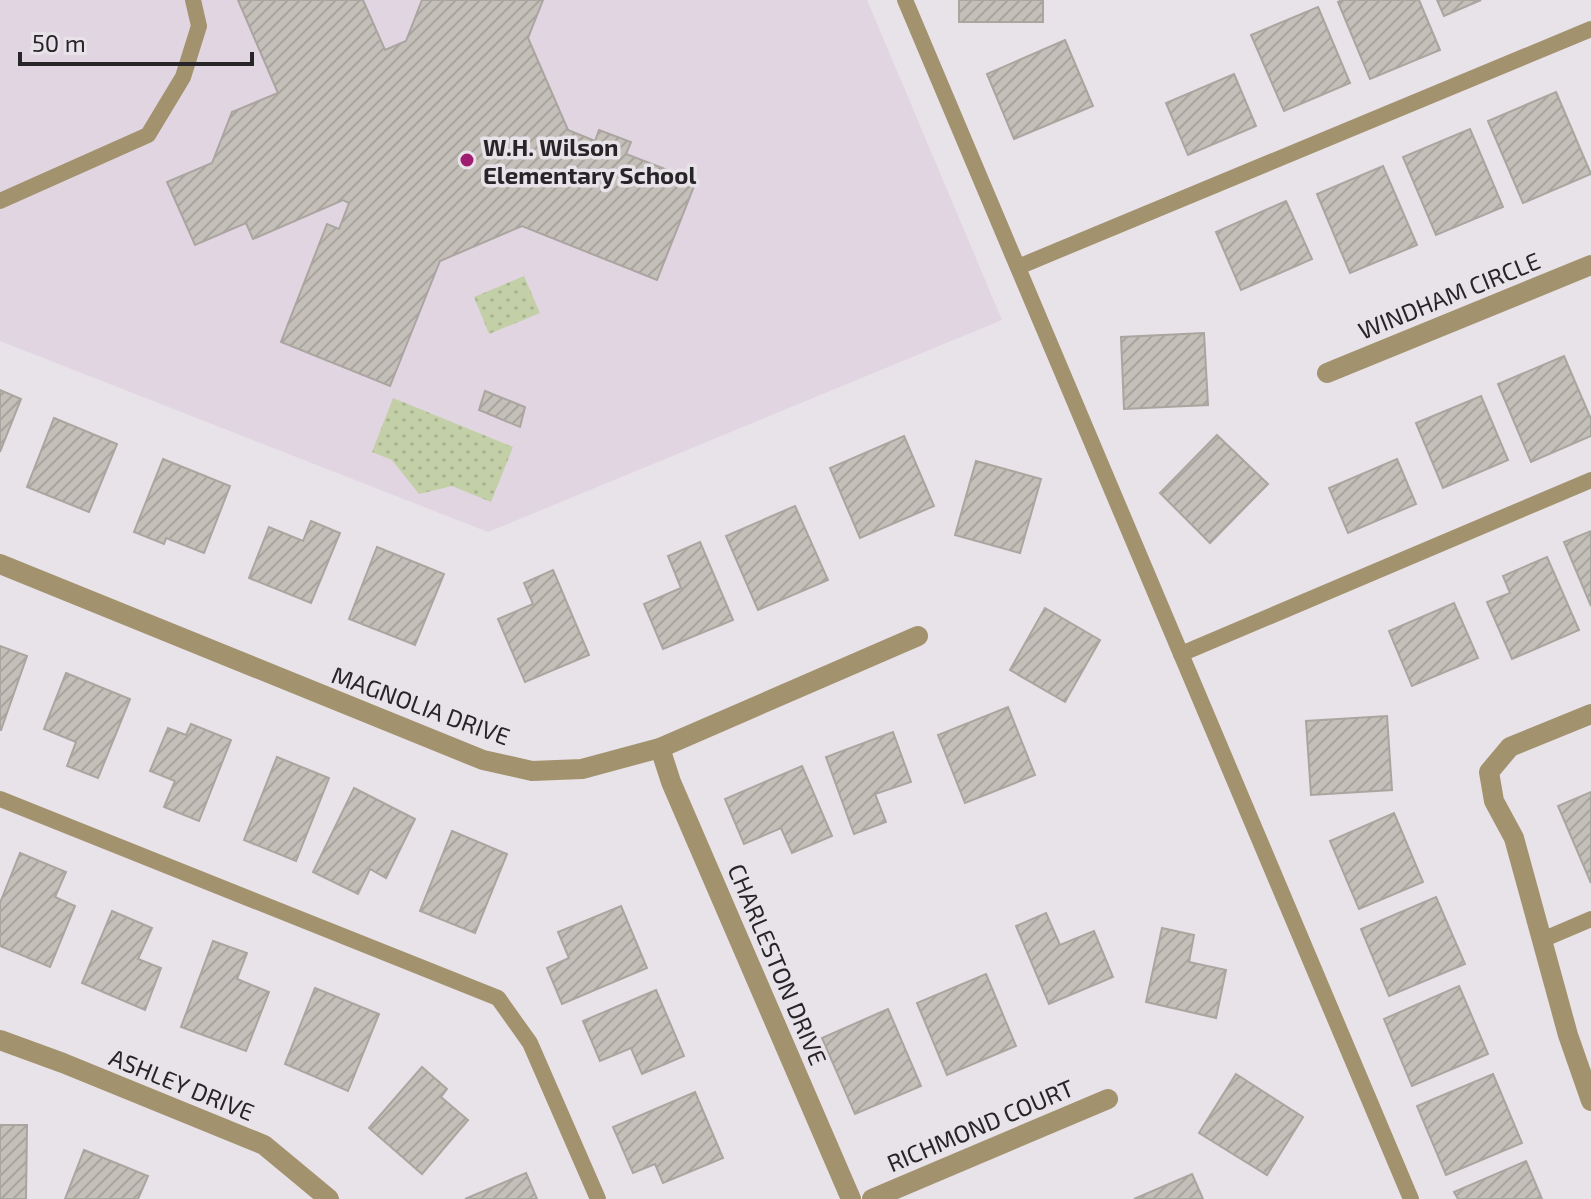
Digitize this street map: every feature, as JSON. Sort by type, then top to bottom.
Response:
[{"type":"street","name":"WINDHAM CIRCLE","points":[[1327,373],[1591,265]]},
{"type":"street","name":"MAGNOLIA DRIVE","points":[[0,564],[483,760],[532,771],[582,769],[660,748],[918,636]]},
{"type":"street","points":[[1591,714],[1510,747],[1489,772],[1494,801],[1514,838],[1568,1035],[1591,1101]]},
{"type":"street","name":"CHARLESTON DRIVE","points":[[660,748],[671,782],[851,1199]]},
{"type":"street","name":"ASHLEY DRIVE","points":[[0,1040],[264,1145],[329,1199]]},
{"type":"street","name":"RICHMOND COURT","points":[[872,1199],[1108,1099]]},
{"type":"lane","points":[[0,201],[148,135],[183,77],[199,26],[193,0]]},
{"type":"lane","points":[[905,0],[1411,1199]]},
{"type":"lane","points":[[1018,267],[1591,29]]},
{"type":"lane","points":[[1181,654],[1591,480]]},
{"type":"lane","points":[[0,799],[498,998],[530,1043],[598,1199]]},
{"type":"lane","points":[[1542,940],[1591,919]]},
{"type":"shaded area","name":"W.H. Wilson Elementary School","points":[[0,0],[867,0],[1002,320],[488,532],[0,341]]},
{"type":"green space","points":[[524,276],[540,313],[489,334],[474,297]]},
{"type":"green space","points":[[393,398],[513,447],[491,502],[452,486],[419,494],[392,460],[372,452]]},
{"type":"building","points":[[238,0],[363,0],[385,50],[406,41],[422,0],[543,0],[528,38],[568,130],[595,141],[599,130],[631,142],[626,154],[696,181],[657,280],[522,226],[440,261],[390,386],[281,342],[327,224],[339,229],[349,203],[343,200],[253,239],[246,223],[195,245],[167,182],[212,163],[232,112],[278,93]]},
{"type":"building","points":[[959,0],[1043,0],[1043,22],[959,22]]},
{"type":"building","points":[[1419,0],[1440,50],[1370,79],[1338,2]]},
{"type":"building","points":[[1437,0],[1481,0],[1444,16]]},
{"type":"building","points":[[1318,7],[1350,83],[1284,111],[1251,35]]},
{"type":"building","points":[[1065,40],[1093,106],[1014,139],[987,74]]},
{"type":"building","points":[[1234,74],[1256,126],[1188,155],[1166,103]]},
{"type":"building","points":[[1556,92],[1591,174],[1523,203],[1488,121]]},
{"type":"building","points":[[1470,129],[1503,207],[1436,235],[1403,157]]},
{"type":"building","points":[[1383,166],[1417,245],[1350,273],[1317,194]]},
{"type":"building","points":[[1286,201],[1312,259],[1241,290],[1216,232]]},
{"type":"building","points":[[1204,333],[1208,405],[1124,409],[1121,337]]},
{"type":"building","points":[[1564,356],[1591,419],[1591,436],[1531,462],[1498,384]]},
{"type":"building","points":[[0,390],[21,399],[0,452]]},
{"type":"building","points":[[485,391],[525,407],[520,427],[479,410]]},
{"type":"building","points":[[1481,396],[1508,460],[1443,488],[1416,423]]},
{"type":"building","points":[[54,418],[117,444],[89,512],[27,487]]},
{"type":"building","points":[[1217,435],[1268,484],[1210,543],[1160,493]]},
{"type":"building","points":[[904,436],[934,506],[860,538],[830,468]]},
{"type":"building","points":[[163,459],[230,486],[204,553],[166,538],[164,544],[134,532]]},
{"type":"building","points":[[1397,459],[1416,504],[1348,533],[1329,488]]},
{"type":"building","points":[[976,461],[1041,479],[1020,553],[955,535]]},
{"type":"building","points":[[795,506],[828,580],[758,610],[726,536]]},
{"type":"building","points":[[311,521],[340,533],[311,603],[249,578],[269,527],[303,541]]},
{"type":"building","points":[[1591,531],[1591,606],[1564,542]]},
{"type":"building","points":[[700,542],[733,620],[663,649],[644,604],[681,588],[668,556]]},
{"type":"building","points":[[377,547],[444,574],[415,645],[349,619]]},
{"type":"building","points":[[1547,557],[1579,630],[1512,659],[1487,602],[1510,593],[1503,576]]},
{"type":"building","points":[[553,570],[589,655],[525,682],[498,619],[533,604],[524,583]]},
{"type":"building","points":[[1454,603],[1478,658],[1412,686],[1389,631]]},
{"type":"building","points":[[1045,608],[1100,640],[1065,702],[1010,670]]},
{"type":"building","points":[[0,646],[27,656],[1,730],[0,730]]},
{"type":"building","points":[[66,673],[130,699],[98,778],[67,766],[76,742],[44,729]]},
{"type":"building","points":[[1008,707],[1035,775],[965,803],[938,735]]},
{"type":"building","points":[[1387,716],[1392,790],[1311,795],[1306,721]]},
{"type":"building","points":[[191,724],[231,740],[199,821],[164,807],[175,781],[150,771],[168,728],[186,735]]},
{"type":"building","points":[[893,732],[911,782],[875,794],[886,822],[854,834],[826,757]]},
{"type":"building","points":[[277,757],[329,778],[296,861],[244,840]]},
{"type":"building","points":[[802,766],[832,836],[792,853],[781,828],[744,844],[725,799]]},
{"type":"building","points":[[354,788],[415,819],[386,878],[370,869],[358,894],[313,872]]},
{"type":"building","points":[[1591,792],[1591,883],[1558,806]]},
{"type":"building","points":[[1394,813],[1423,882],[1359,909],[1330,841]]},
{"type":"building","points":[[452,831],[507,854],[475,933],[420,911]]},
{"type":"building","points":[[20,853],[66,872],[55,897],[75,906],[50,967],[0,946],[0,903]]},
{"type":"building","points":[[1436,897],[1465,964],[1389,996],[1361,929]]},
{"type":"building","points":[[621,906],[647,968],[562,1004],[547,968],[569,958],[558,932]]},
{"type":"building","points":[[112,911],[152,928],[138,959],[161,968],[145,1010],[82,983]]},
{"type":"building","points":[[1046,913],[1060,945],[1094,931],[1113,977],[1049,1004],[1016,926]]},
{"type":"building","points":[[1162,928],[1194,935],[1189,962],[1226,970],[1216,1018],[1146,1002]]},
{"type":"building","points":[[213,941],[247,953],[237,979],[269,992],[246,1051],[181,1027]]},
{"type":"building","points":[[986,974],[1016,1046],[947,1075],[917,1003]]},
{"type":"building","points":[[1459,986],[1488,1054],[1412,1086],[1384,1019]]},
{"type":"building","points":[[315,988],[379,1014],[348,1091],[285,1064]]},
{"type":"building","points":[[656,990],[684,1056],[642,1074],[631,1048],[600,1061],[583,1021]]},
{"type":"building","points":[[888,1009],[921,1086],[855,1114],[822,1038]]},
{"type":"building","points":[[422,1067],[447,1089],[441,1097],[468,1120],[422,1174],[369,1128]]},
{"type":"building","points":[[1236,1074],[1303,1117],[1267,1175],[1199,1133]]},
{"type":"building","points":[[1493,1074],[1522,1143],[1446,1175],[1417,1106]]},
{"type":"building","points":[[695,1092],[723,1158],[663,1183],[655,1164],[633,1173],[613,1127]]},
{"type":"building","points":[[0,1125],[27,1125],[26,1199],[0,1199]]},
{"type":"building","points":[[84,1150],[148,1176],[138,1199],[65,1199]]},
{"type":"building","points":[[1526,1161],[1542,1199],[1458,1199],[1454,1192]]},
{"type":"building","points":[[526,1173],[537,1199],[465,1199]]},
{"type":"building","points":[[1192,1174],[1203,1199],[1134,1199]]},
{"type":"place","name":"W.H. Wilson Elementary School","points":[[467,160]]}]
